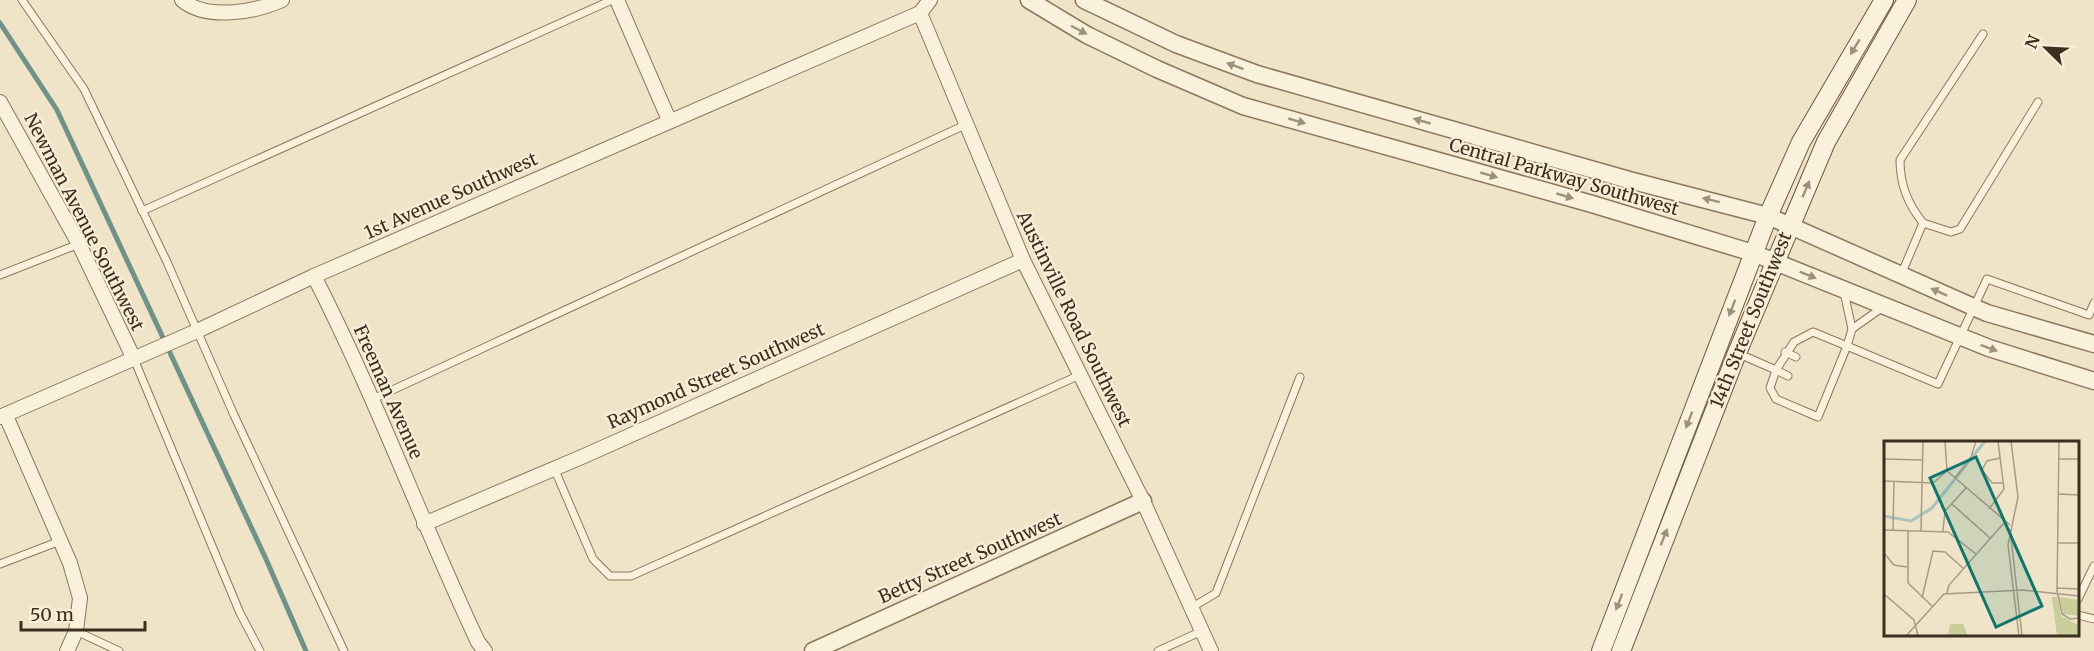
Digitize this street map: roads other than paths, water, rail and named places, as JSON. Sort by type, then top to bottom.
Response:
[{"type":"main road","name":"14th Street Southwest","points":[[1600,651],[1768,216],[1801,142],[1884,0]]},
{"type":"main road","name":"14th Street Southwest","points":[[1621,651],[1737,353],[1826,142],[1907,0]]},
{"type":"street","points":[[182,0],[223,14],[263,8],[282,0]]},
{"type":"street","points":[[617,0],[669,120]]},
{"type":"street","points":[[920,13],[930,0]]},
{"type":"street","name":"Central Parkway Southwest","points":[[1029,0],[1087,35],[1157,69],[1243,106],[1592,204],[1753,253],[1960,336],[2094,381]]},
{"type":"street","name":"Central Parkway Southwest","points":[[1084,0],[1176,44],[1257,74],[1629,180],[1768,216],[1973,307],[2048,332],[2094,344]]},
{"type":"street","name":"1st Avenue Southwest","points":[[3,416],[197,331],[314,276],[920,13]]},
{"type":"street","name":"Austinville Road Southwest","points":[[920,13],[1023,260],[1143,501],[1211,651]]},
{"type":"street","name":"Newman Avenue Southwest","points":[[2,108],[79,244],[134,359]]},
{"type":"street","name":"Raymond Street Southwest","points":[[424,524],[1023,260]]},
{"type":"street","name":"Freeman Avenue","points":[[314,276],[373,399],[424,524],[472,631],[484,651]]},
{"type":"street","points":[[3,416],[60,541],[80,598],[76,631],[67,651]]},
{"type":"street","name":"Betty Street Southwest","points":[[813,651],[1143,501]]},
{"type":"lane","points":[[22,0],[84,88],[344,651]]},
{"type":"lane","points":[[142,211],[612,0]]},
{"type":"lane","points":[[1983,34],[1900,160],[1900,177],[1905,193],[1923,224],[1951,232],[1960,230],[2038,102]]},
{"type":"lane","points":[[373,399],[965,125]]},
{"type":"lane","points":[[1901,275],[1923,224]]},
{"type":"lane","points":[[0,275],[79,244]]},
{"type":"lane","points":[[1843,289],[1852,329],[1847,346],[1826,392],[1818,417],[1776,399],[1770,388],[1785,352],[1803,335],[1813,332],[1847,346],[1938,384],[1987,279],[2089,315],[2094,303]]},
{"type":"lane","points":[[1852,329],[1885,306]]},
{"type":"lane","points":[[1718,345],[1788,376]]},
{"type":"lane","points":[[1785,352],[1796,357]]},
{"type":"lane","points":[[134,359],[240,613],[260,651]]},
{"type":"lane","points":[[554,468],[593,559],[610,576],[631,576],[1080,375]]},
{"type":"lane","points":[[1191,608],[1216,593],[1300,377]]},
{"type":"lane","points":[[0,564],[60,541]]},
{"type":"lane","points":[[2079,597],[2094,568]]},
{"type":"lane","points":[[2079,615],[2094,619]]},
{"type":"lane","points":[[76,631],[119,651]]},
{"type":"lane","points":[[1158,651],[1202,631]]},
{"type":"waterway","points":[[0,23],[57,110],[266,559],[306,651]]}]
